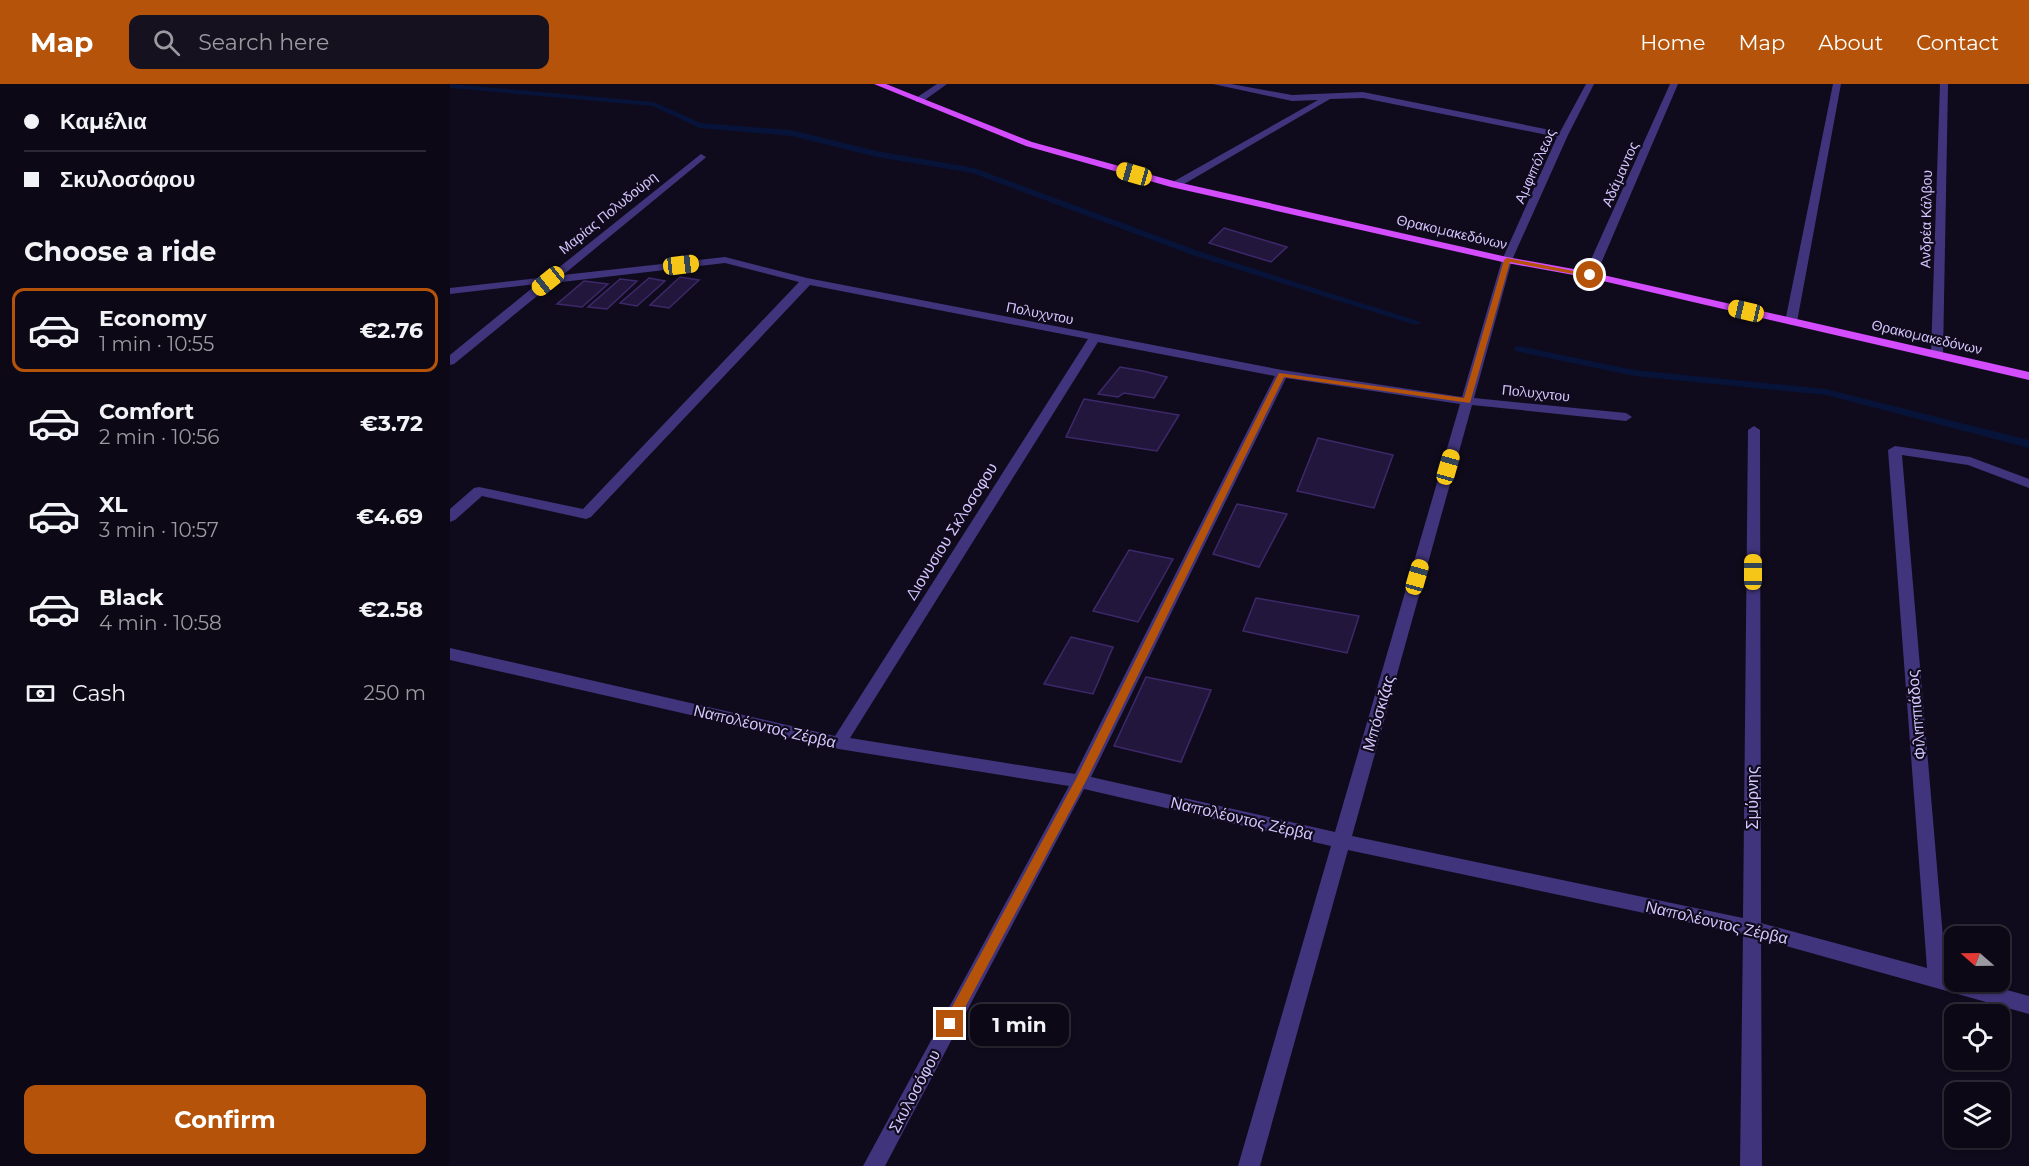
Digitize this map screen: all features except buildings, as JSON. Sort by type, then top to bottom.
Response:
[{"type":"main road","name":"Θρακομακεδόνων","points":[[878,84],[1029,144],[1175,185],[1507,260],[1590,275],[2029,376]]},
{"type":"street","points":[[919,100],[943,84]]},
{"type":"street","points":[[1216,84],[1292,98],[1363,95],[1563,135]]},
{"type":"street","name":"Αμφιπόλεως","points":[[1507,260],[1563,135],[1590,84]]},
{"type":"street","name":"Αδάμαντος","points":[[1590,275],[1674,84]]},
{"type":"street","points":[[1791,322],[1837,84]]},
{"type":"street","name":"Ανδρέα Κάλβου","points":[[1937,354],[1944,84]]},
{"type":"street","points":[[1175,185],[1330,97]]},
{"type":"street","name":"Μαρίας Πολυδούρη","points":[[450,361],[701,157]]},
{"type":"street","name":"Πολυχντου","points":[[450,291],[725,260],[807,281],[1282,374],[1467,401],[1626,417]]},
{"type":"street","name":"Μπόσκιζας","points":[[1249,1166],[1507,260]]},
{"type":"street","points":[[450,517],[479,491],[586,514],[807,281]]},
{"type":"street","name":"Διονυσιου Σκλοσοφου","points":[[839,743],[1094,339]]},
{"type":"street","name":"Σκυλοσόφου","points":[[874,1166],[1080,781],[1282,374]]},
{"type":"street","name":"Σμύρνης","points":[[1751,1166],[1754,430]]},
{"type":"street","name":"Φιλιππιάδος","points":[[1937,979],[1895,450],[1970,461],[2029,484]]},
{"type":"street","name":"Ναπολέοντος Ζέρβα","points":[[450,654],[839,743],[1080,781],[1342,841],[1751,928],[2029,1005]]},
{"type":"waterway","points":[[450,86],[654,104],[699,125],[791,133],[877,154],[974,171],[1198,254],[1416,322]]},
{"type":"waterway","points":[[1519,349],[1634,373],[1826,392],[2029,444]]},
{"type":"route","points":[[950,1024],[1080,781],[1282,374],[1467,401],[1507,260],[1590,275]]}]
